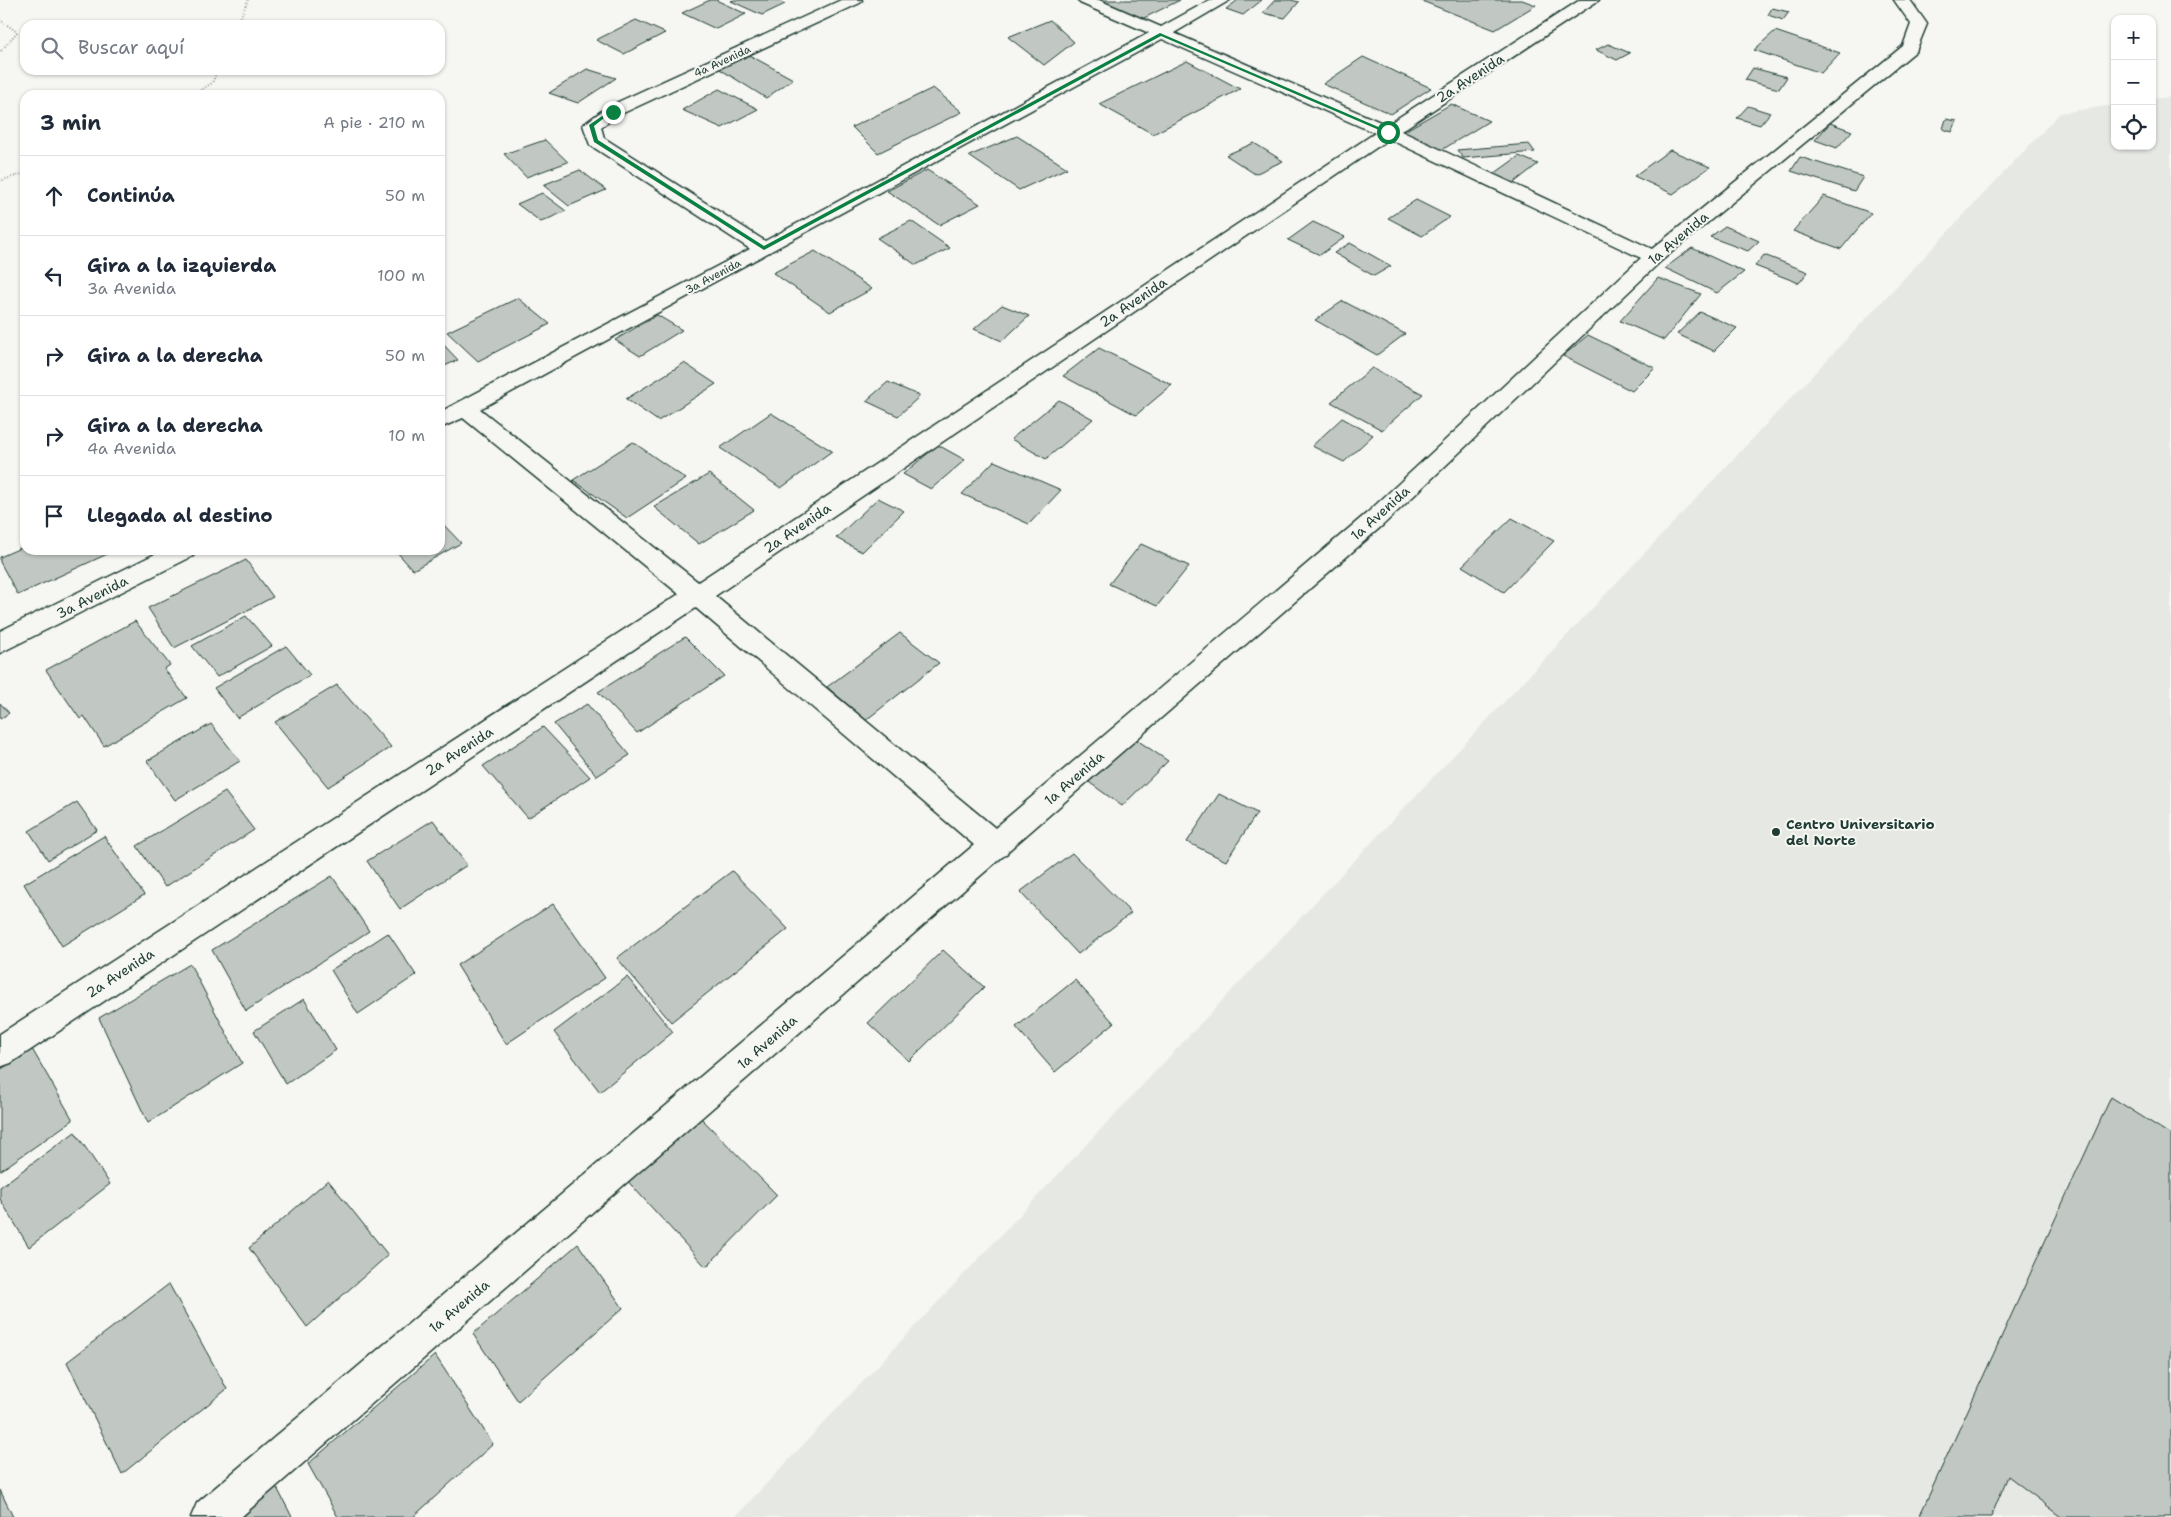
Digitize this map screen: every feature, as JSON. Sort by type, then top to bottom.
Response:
[{"type":"street","name":"4a Avenida","points":[[764,249],[596,141],[592,125],[613,112],[854,0]]},
{"type":"street","points":[[1086,0],[1160,34],[1388,132],[1654,257]]},
{"type":"street","name":"3a Avenida","points":[[445,418],[764,249],[1222,0]]},
{"type":"street","name":"2a Avenida","points":[[0,1052],[697,595],[1388,132],[1591,0]]},
{"type":"street","name":"1a Avenida","points":[[211,1517],[996,846],[1374,519],[1654,257],[1910,48],[1919,24],[1902,0]]},
{"type":"street","points":[[465,408],[697,595],[996,846]]},
{"type":"street","name":"3a Avenida","points":[[0,643],[174,555]]},
{"type":"path","points":[[239,20],[248,0]]},
{"type":"path","points":[[0,20],[17,32],[0,52]]},
{"type":"path","points":[[201,90],[212,83],[216,75]]},
{"type":"path","points":[[0,181],[20,175]]},
{"type":"shaded area","name":"Centro Universitario del Norte","points":[[2171,97],[2171,1517],[735,1517],[2060,113],[2111,106],[2111,150],[2156,150],[2156,99]]},
{"type":"building","points":[[710,0],[716,0],[746,14],[716,29],[682,13]]},
{"type":"building","points":[[777,0],[785,4],[762,15],[731,1]]},
{"type":"building","points":[[1100,0],[1180,0],[1142,19]]},
{"type":"building","points":[[1238,0],[1262,0],[1243,15],[1226,9]]},
{"type":"building","points":[[1275,0],[1299,2],[1285,18],[1263,13]]},
{"type":"building","points":[[1522,0],[1536,5],[1495,30],[1422,1]]},
{"type":"building","points":[[1772,8],[1789,12],[1783,20],[1768,15]]},
{"type":"building","points":[[636,20],[665,33],[624,54],[596,40]]},
{"type":"building","points":[[1050,20],[1074,42],[1044,65],[1008,37]]},
{"type":"building","points":[[1775,31],[1840,53],[1821,73],[1754,50]]},
{"type":"building","points":[[1608,44],[1630,53],[1617,60],[1596,50]]},
{"type":"building","points":[[749,55],[793,79],[766,98],[718,68]]},
{"type":"building","points":[[1363,57],[1431,88],[1391,114],[1323,84]]},
{"type":"building","points":[[1187,61],[1240,89],[1153,134],[1099,104]]},
{"type":"building","points":[[1753,68],[1787,77],[1779,89],[1745,80]]},
{"type":"building","points":[[587,69],[616,78],[578,103],[549,93]]},
{"type":"building","points":[[933,88],[962,112],[878,153],[852,127]]},
{"type":"building","points":[[719,89],[758,109],[722,128],[682,110]]},
{"type":"building","points":[[1451,104],[1489,121],[1440,151],[1401,133]]},
{"type":"building","points":[[1748,106],[1770,113],[1760,125],[1737,118]]},
{"type":"building","points":[[1946,119],[1957,121],[1952,132],[1943,129]]},
{"type":"building","points":[[1830,123],[1852,131],[1837,148],[1815,140]]},
{"type":"building","points":[[1017,136],[1067,168],[1019,190],[969,156]]},
{"type":"building","points":[[545,140],[568,162],[526,177],[504,154]]},
{"type":"building","points":[[1254,143],[1283,161],[1255,174],[1226,155]]},
{"type":"building","points":[[1529,144],[1535,152],[1463,158],[1457,150]]},
{"type":"building","points":[[1670,150],[1710,167],[1673,194],[1634,176]]},
{"type":"building","points":[[1519,156],[1538,164],[1511,185],[1491,176]]},
{"type":"building","points":[[1800,157],[1863,177],[1854,191],[1791,171]]},
{"type":"building","points":[[580,170],[606,190],[569,206],[543,185]]},
{"type":"building","points":[[927,170],[980,204],[939,225],[887,191]]},
{"type":"building","points":[[542,193],[566,211],[541,222],[517,204]]},
{"type":"building","points":[[1824,196],[1871,213],[1841,249],[1793,231]]},
{"type":"building","points":[[1416,200],[1450,217],[1422,236],[1388,218]]},
{"type":"building","points":[[911,221],[950,248],[916,265],[877,238]]},
{"type":"building","points":[[1313,222],[1345,237],[1320,255],[1288,240]]},
{"type":"building","points":[[1725,226],[1759,241],[1748,251],[1710,237]]},
{"type":"building","points":[[1350,243],[1391,266],[1374,276],[1334,253]]},
{"type":"building","points":[[1692,248],[1744,272],[1717,293],[1665,268]]},
{"type":"building","points":[[815,251],[872,289],[830,312],[773,273]]},
{"type":"building","points":[[1764,255],[1808,272],[1799,283],[1755,266]]},
{"type":"building","points":[[1658,278],[1701,294],[1664,340],[1620,321]]},
{"type":"building","points":[[518,298],[550,324],[478,361],[447,332]]},
{"type":"building","points":[[1343,301],[1405,334],[1377,355],[1315,320]]},
{"type":"building","points":[[1002,305],[1029,316],[1002,341],[974,329]]},
{"type":"building","points":[[1700,312],[1737,328],[1714,351],[1677,334]]},
{"type":"building","points":[[657,315],[682,330],[640,356],[615,340]]},
{"type":"building","points":[[1588,335],[1655,368],[1632,391],[1563,356]]},
{"type":"building","points":[[445,346],[458,360],[445,366]]},
{"type":"building","points":[[1099,348],[1172,385],[1136,415],[1063,376]]},
{"type":"building","points":[[684,363],[716,384],[658,421],[626,399]]},
{"type":"building","points":[[1372,368],[1423,394],[1382,430],[1331,402]]},
{"type":"building","points":[[888,382],[920,396],[898,416],[866,401]]},
{"type":"building","points":[[1059,400],[1093,419],[1046,459],[1011,439]]},
{"type":"building","points":[[771,413],[832,451],[781,488],[720,448]]},
{"type":"building","points":[[1342,418],[1373,435],[1344,462],[1312,446]]},
{"type":"building","points":[[633,442],[686,479],[627,518],[573,480]]},
{"type":"building","points":[[938,445],[965,460],[931,489],[903,474]]},
{"type":"building","points":[[994,461],[1061,490],[1029,524],[962,494]]},
{"type":"building","points":[[709,474],[754,510],[699,544],[654,507]]},
{"type":"building","points":[[878,498],[904,511],[862,552],[836,538]]},
{"type":"building","points":[[1512,518],[1554,541],[1504,592],[1462,566]]},
{"type":"building","points":[[445,526],[461,543],[445,552]]},
{"type":"building","points":[[1141,544],[1189,566],[1157,606],[1109,584]]},
{"type":"building","points":[[20,548],[20,555],[105,555],[18,595],[0,562],[0,557]]},
{"type":"building","points":[[400,555],[440,555],[413,570]]},
{"type":"building","points":[[246,560],[273,597],[174,648],[148,608]]},
{"type":"building","points":[[246,616],[272,646],[217,677],[192,646]]},
{"type":"building","points":[[135,621],[170,665],[164,669],[187,698],[104,746],[84,716],[80,719],[46,670]]},
{"type":"building","points":[[900,633],[939,663],[866,720],[827,687]]},
{"type":"building","points":[[685,637],[724,676],[637,733],[598,692]]},
{"type":"building","points":[[286,646],[310,675],[237,718],[214,688]]},
{"type":"building","points":[[337,685],[391,747],[328,787],[275,722]]},
{"type":"building","points":[[0,703],[9,713],[0,719]]},
{"type":"building","points":[[587,704],[630,755],[597,776],[554,724]]},
{"type":"building","points":[[211,724],[240,761],[175,800],[147,761]]},
{"type":"building","points":[[543,727],[590,777],[528,818],[483,766]]},
{"type":"building","points":[[1131,736],[1168,761],[1122,806],[1086,780]]},
{"type":"building","points":[[225,792],[254,830],[165,887],[137,846]]},
{"type":"building","points":[[1219,794],[1257,813],[1226,861],[1187,842]]},
{"type":"building","points":[[77,802],[97,830],[48,860],[29,831]]},
{"type":"building","points":[[433,820],[467,865],[400,909],[367,861]]},
{"type":"building","points":[[104,836],[144,895],[62,946],[24,884]]},
{"type":"building","points":[[1072,853],[1131,913],[1078,954],[1020,892]]},
{"type":"building","points":[[732,871],[788,929],[671,1022],[617,958]]},
{"type":"building","points":[[332,876],[369,931],[246,1011],[212,950]]},
{"type":"building","points":[[553,904],[605,978],[506,1044],[457,965]]},
{"type":"building","points":[[388,933],[416,975],[358,1014],[331,970]]},
{"type":"building","points":[[943,950],[984,987],[909,1061],[868,1023]]},
{"type":"building","points":[[190,964],[242,1063],[148,1123],[99,1018]]},
{"type":"building","points":[[627,977],[673,1032],[600,1092],[554,1032]]},
{"type":"building","points":[[1075,980],[1114,1023],[1055,1072],[1016,1027]]},
{"type":"building","points":[[304,999],[336,1050],[286,1084],[254,1031]]},
{"type":"building","points":[[32,1049],[73,1120],[0,1171],[0,1070]]},
{"type":"building","points":[[2111,1097],[2171,1135],[2171,1517],[2062,1517],[2008,1476],[1991,1517],[1919,1517]]},
{"type":"building","points":[[693,1110],[777,1195],[706,1267],[623,1176]]},
{"type":"building","points":[[75,1132],[110,1184],[29,1247],[0,1199],[0,1187]]},
{"type":"building","points":[[328,1180],[388,1255],[307,1327],[249,1248]]},
{"type":"building","points":[[578,1244],[623,1308],[518,1401],[473,1334]]},
{"type":"building","points":[[169,1284],[227,1389],[122,1474],[67,1362]]},
{"type":"building","points":[[435,1355],[493,1444],[413,1517],[338,1517],[308,1464]]},
{"type":"building","points":[[276,1486],[292,1517],[239,1517]]},
{"type":"building","points":[[0,1490],[13,1517],[0,1517]]},
{"type":"place","name":"Centro Universitario del Norte","points":[[1776,832]]},
{"type":"route","points":[[613,112],[592,125],[596,141],[764,249],[1160,34],[1388,132]]}]
